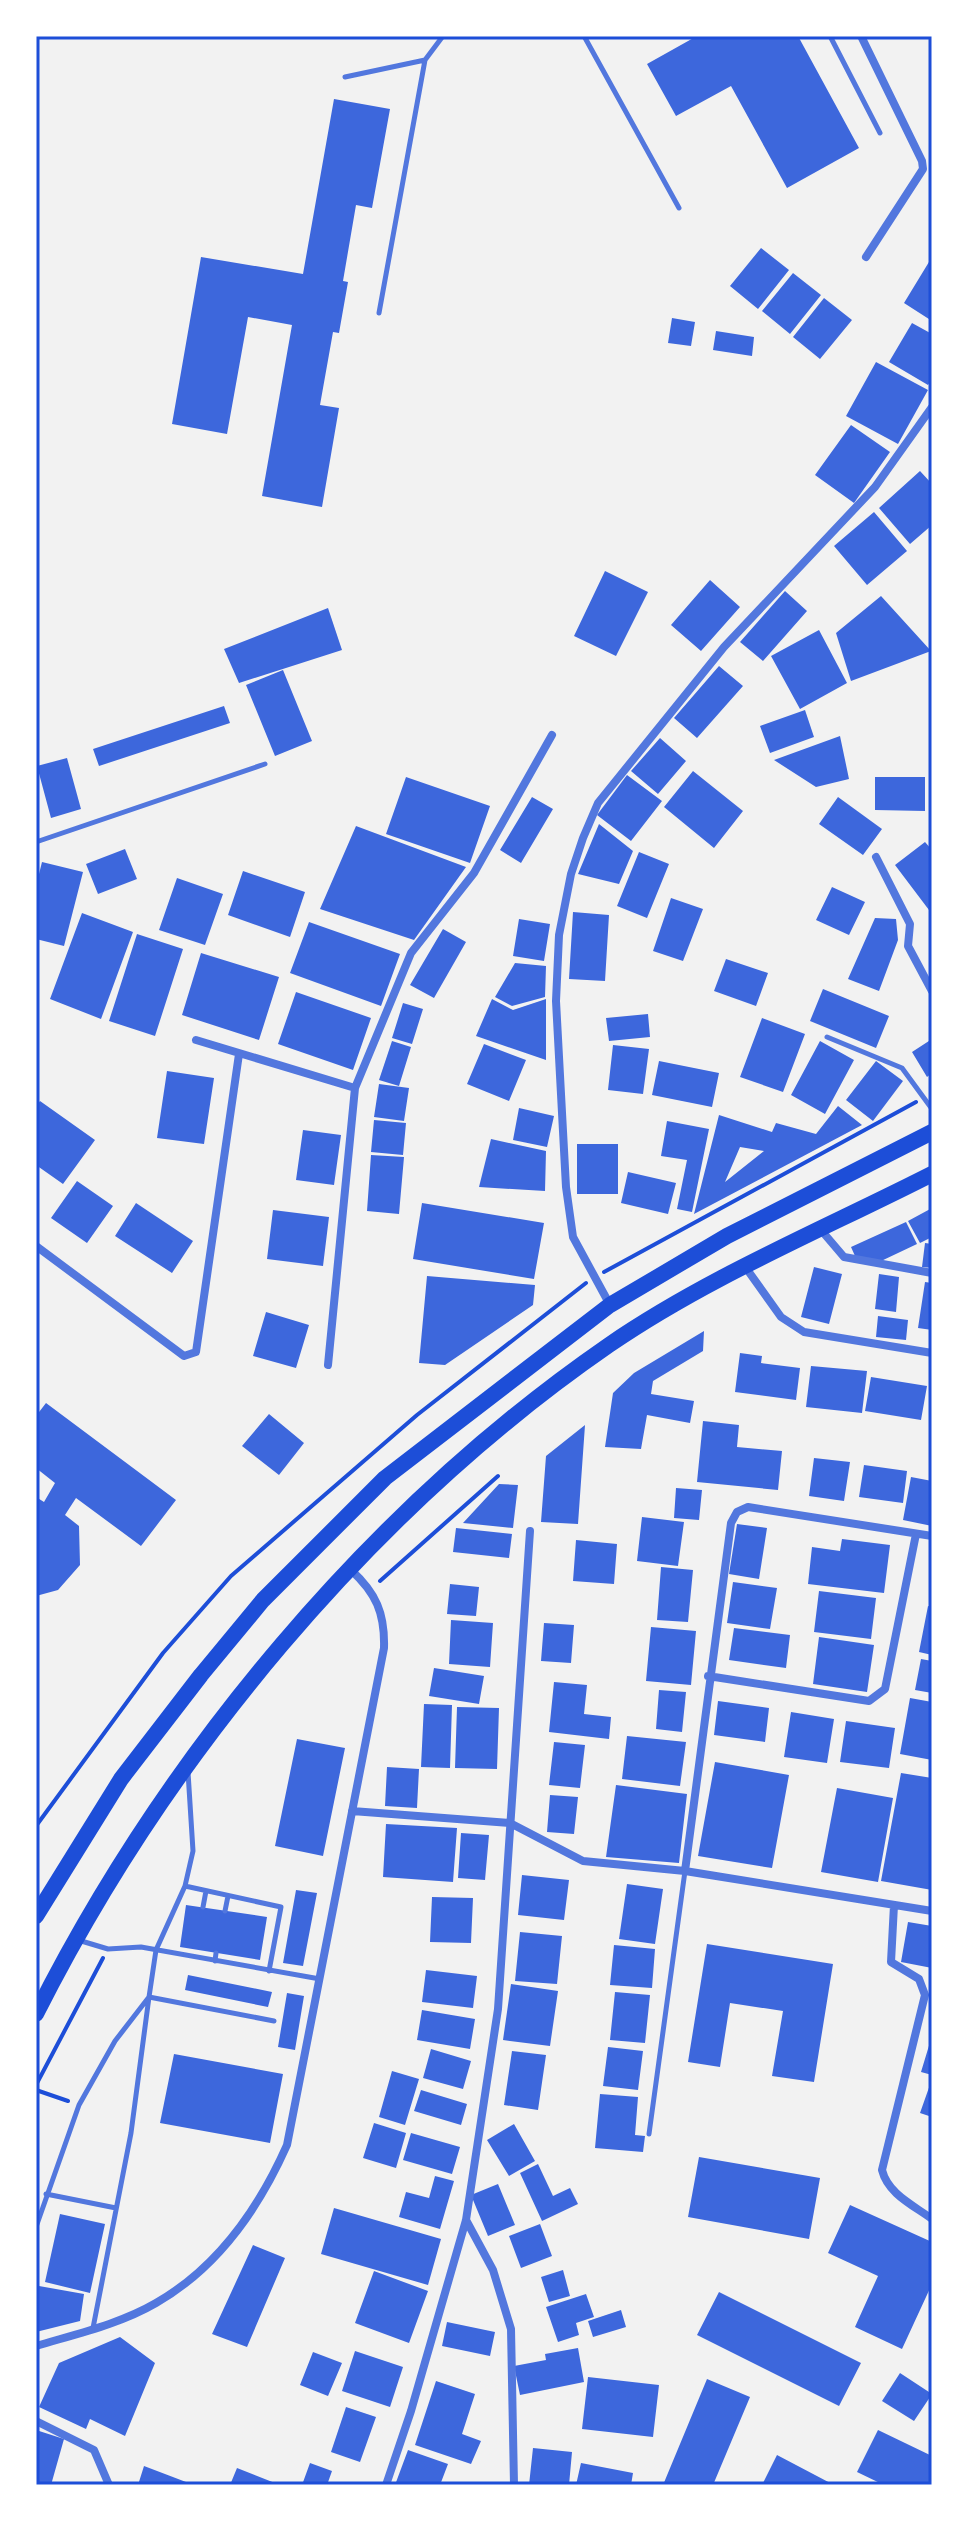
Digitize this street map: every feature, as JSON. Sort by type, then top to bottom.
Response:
[{"type":"main road","points":[[36,1916],[121,1779],[263,1600],[385,1478],[610,1305],[727,1236],[932,1132]]},
{"type":"main road","points":[[36,2014],[74,1939],[141,1833],[188,1767],[297,1629],[455,1465],[575,1370],[662,1313],[932,1174]]},
{"type":"street","points":[[861,36],[923,169],[866,257]]},
{"type":"street","points":[[610,1305],[573,1237],[566,1187],[556,1001],[559,935],[571,874],[583,838],[598,803],[799,563],[834,532],[875,487],[932,407]]},
{"type":"street","points":[[328,1365],[355,1088],[411,953],[474,873],[552,735]]},
{"type":"street","points":[[876,857],[910,924],[908,946],[932,991]]},
{"type":"street","points":[[196,1040],[355,1088]]},
{"type":"street","points":[[36,1246],[184,1356],[196,1352],[239,1054]]},
{"type":"street","points":[[821,1230],[844,1257],[932,1273]]},
{"type":"street","points":[[746,1268],[792,1327],[804,1332],[932,1353]]},
{"type":"street","points":[[685,1871],[708,1676],[731,1523],[737,1512],[748,1507],[932,1536]]},
{"type":"street","points":[[386,2485],[411,2411],[466,2220],[498,2009],[530,1531]]},
{"type":"street","points":[[708,1676],[869,1701],[879,1696],[885,1689],[916,1534]]},
{"type":"street","points":[[36,2346],[93,2329],[156,2303],[185,2283],[210,2260],[256,2205],[274,2175],[295,2120],[384,1648],[383,1617],[372,1589],[351,1570]]},
{"type":"street","points":[[352,1811],[510,1823],[583,1861],[685,1871],[932,1911]]},
{"type":"street","points":[[894,1905],[891,1962],[919,1979],[925,1995],[882,2170],[885,2182],[894,2191],[932,2219]]},
{"type":"street","points":[[466,2220],[493,2270],[511,2329],[514,2485]]},
{"type":"street","points":[[36,2421],[94,2450],[109,2485]]},
{"type":"lane","points":[[379,313],[425,60],[443,36]]},
{"type":"lane","points":[[584,36],[679,208]]},
{"type":"lane","points":[[830,36],[880,133]]},
{"type":"lane","points":[[345,77],[425,60]]},
{"type":"lane","points":[[36,843],[265,764]]},
{"type":"lane","points":[[827,1037],[902,1068],[932,1109]]},
{"type":"lane","points":[[93,2329],[131,2133],[156,1950],[185,1886],[193,1851],[188,1767]]},
{"type":"lane","points":[[649,2134],[685,1871]]},
{"type":"lane","points":[[185,1886],[281,1907],[269,1971]]},
{"type":"lane","points":[[203,1907],[206,1891]]},
{"type":"lane","points":[[225,1911],[228,1896]]},
{"type":"lane","points":[[74,1939],[108,1949],[195,1953],[215,1961],[321,1979]]},
{"type":"lane","points":[[215,1961],[216,1953]]},
{"type":"lane","points":[[149,1997],[274,2021]]},
{"type":"lane","points":[[36,2227],[79,2105],[115,2041],[149,1997]]},
{"type":"lane","points":[[46,2194],[116,2208]]},
{"type":"path","points":[[372,1589],[498,1476]]},
{"type":"path","points":[[79,2105],[36,2088],[108,1949]]},
{"type":"building","points":[[697,36],[798,36],[859,148],[787,188],[731,86],[676,116],[647,64]]},
{"type":"building","points":[[334,99],[390,109],[372,208],[356,205],[343,281],[348,282],[339,333],[333,332],[320,405],[339,408],[322,507],[262,496],[292,325],[248,317],[227,434],[172,424],[201,257],[303,274]]},
{"type":"building","points":[[761,248],[789,270],[758,309],[730,286]]},
{"type":"building","points":[[932,257],[932,321],[904,303]]},
{"type":"building","points":[[793,273],[821,295],[790,334],[762,311]]},
{"type":"building","points":[[824,298],[852,320],[820,359],[793,337]]},
{"type":"building","points":[[672,318],[695,322],[691,346],[668,343]]},
{"type":"building","points":[[912,323],[932,334],[932,379],[928,385],[889,362]]},
{"type":"building","points":[[716,331],[754,337],[752,356],[713,350]]},
{"type":"building","points":[[876,362],[928,390],[898,444],[846,416]]},
{"type":"building","points":[[851,425],[890,452],[854,503],[815,475]]},
{"type":"building","points":[[920,471],[932,484],[932,525],[910,544],[879,508]]},
{"type":"building","points":[[874,512],[907,551],[867,585],[834,546]]},
{"type":"building","points":[[605,571],[648,592],[616,656],[574,636]]},
{"type":"building","points":[[710,580],[740,607],[701,651],[671,625]]},
{"type":"building","points":[[785,591],[807,611],[763,661],[740,642]]},
{"type":"building","points":[[881,596],[931,651],[851,681],[836,633]]},
{"type":"building","points":[[328,608],[342,650],[239,683],[224,649]]},
{"type":"building","points":[[819,630],[847,683],[800,709],[771,656]]},
{"type":"building","points":[[719,666],[743,686],[697,738],[674,718]]},
{"type":"building","points":[[283,670],[312,741],[275,756],[246,685]]},
{"type":"building","points":[[224,706],[230,723],[99,766],[93,749]]},
{"type":"building","points":[[805,710],[814,737],[770,753],[760,726]]},
{"type":"building","points":[[840,736],[849,779],[816,787],[774,760]]},
{"type":"building","points":[[660,738],[686,761],[658,794],[631,771]]},
{"type":"building","points":[[67,758],[81,809],[51,818],[37,766]]},
{"type":"building","points":[[693,771],[743,811],[714,848],[664,807]]},
{"type":"building","points":[[627,775],[662,801],[631,841],[597,815]]},
{"type":"building","points":[[406,777],[490,806],[470,863],[386,834]]},
{"type":"building","points":[[875,777],[925,777],[925,811],[875,810]]},
{"type":"building","points":[[532,797],[553,809],[521,863],[500,850]]},
{"type":"building","points":[[838,797],[882,829],[863,855],[819,824]]},
{"type":"building","points":[[599,824],[633,851],[619,884],[578,874]]},
{"type":"building","points":[[356,826],[466,867],[414,940],[320,909]]},
{"type":"building","points":[[925,842],[932,850],[932,914],[895,865]]},
{"type":"building","points":[[125,849],[137,879],[98,894],[86,864]]},
{"type":"building","points":[[639,852],[669,864],[647,918],[617,906]]},
{"type":"building","points":[[42,862],[83,872],[64,946],[36,939],[36,886]]},
{"type":"building","points":[[243,871],[305,892],[290,937],[228,915]]},
{"type":"building","points":[[177,878],[223,894],[205,945],[159,930]]},
{"type":"building","points":[[832,887],[865,902],[849,935],[816,920]]},
{"type":"building","points":[[671,898],[703,909],[683,961],[653,951]]},
{"type":"building","points":[[573,912],[609,915],[605,981],[569,979]]},
{"type":"building","points":[[82,913],[133,932],[101,1019],[50,999]]},
{"type":"building","points":[[875,918],[896,919],[898,940],[879,991],[848,979]]},
{"type":"building","points":[[519,919],[550,924],[544,961],[513,956]]},
{"type":"building","points":[[309,922],[400,954],[381,1006],[290,973]]},
{"type":"building","points":[[443,929],[466,942],[434,998],[410,985]]},
{"type":"building","points":[[137,934],[183,949],[155,1036],[109,1021]]},
{"type":"building","points":[[201,953],[279,977],[259,1040],[182,1015]]},
{"type":"building","points":[[726,959],[768,973],[756,1006],[714,991]]},
{"type":"building","points":[[515,963],[546,966],[545,997],[512,1006],[495,997]]},
{"type":"building","points":[[823,989],[889,1016],[876,1048],[810,1021]]},
{"type":"building","points":[[296,992],[371,1018],[353,1070],[278,1044]]},
{"type":"building","points":[[492,999],[513,1010],[546,999],[546,1060],[476,1036]]},
{"type":"building","points":[[403,1003],[423,1009],[412,1044],[392,1038]]},
{"type":"building","points":[[648,1014],[650,1037],[609,1041],[606,1018]]},
{"type":"building","points":[[762,1018],[805,1034],[783,1092],[740,1077]]},
{"type":"building","points":[[932,1039],[932,1073],[927,1077],[912,1052]]},
{"type":"building","points":[[392,1041],[411,1047],[399,1086],[379,1080]]},
{"type":"building","points":[[820,1041],[854,1060],[825,1114],[791,1095]]},
{"type":"building","points":[[484,1044],[526,1060],[509,1101],[467,1084]]},
{"type":"building","points":[[613,1045],[649,1049],[643,1094],[608,1090]]},
{"type":"building","points":[[659,1061],[719,1073],[712,1107],[652,1095]]},
{"type":"building","points":[[876,1061],[903,1081],[873,1121],[846,1100]]},
{"type":"building","points":[[167,1071],[214,1078],[204,1144],[157,1138]]},
{"type":"building","points":[[379,1084],[409,1088],[404,1121],[374,1117]]},
{"type":"building","points":[[40,1101],[95,1140],[63,1184],[36,1165],[36,1107]]},
{"type":"building","points":[[838,1106],[862,1125],[694,1214],[719,1115],[772,1132],[776,1123],[816,1134]],"holes":[[[740,1147],[764,1151],[725,1182]]]},
{"type":"building","points":[[519,1108],[554,1116],[547,1147],[513,1140]]},
{"type":"building","points":[[374,1120],[406,1123],[403,1155],[371,1152]]},
{"type":"building","points":[[667,1121],[709,1129],[692,1212],[677,1209],[687,1160],[661,1156]]},
{"type":"building","points":[[303,1130],[341,1135],[334,1185],[296,1180]]},
{"type":"building","points":[[491,1139],[546,1151],[545,1191],[479,1187]]},
{"type":"building","points":[[577,1144],[618,1144],[618,1194],[577,1194]]},
{"type":"building","points":[[371,1155],[404,1157],[399,1214],[367,1211]]},
{"type":"building","points":[[628,1172],[676,1183],[668,1214],[621,1203]]},
{"type":"building","points":[[77,1181],[113,1206],[87,1243],[51,1218]]},
{"type":"building","points":[[136,1203],[193,1241],[172,1273],[115,1236]]},
{"type":"building","points":[[422,1203],[544,1223],[534,1279],[413,1259]]},
{"type":"building","points":[[932,1208],[932,1237],[920,1243],[908,1221]]},
{"type":"building","points":[[273,1210],[329,1217],[323,1266],[267,1259]]},
{"type":"building","points":[[906,1222],[917,1244],[879,1262],[855,1256],[851,1247]]},
{"type":"building","points":[[925,1243],[932,1244],[932,1268],[922,1267]]},
{"type":"building","points":[[814,1267],[842,1274],[829,1324],[801,1317]]},
{"type":"building","points":[[879,1274],[899,1277],[896,1312],[875,1309]]},
{"type":"building","points":[[427,1276],[535,1285],[533,1305],[445,1365],[419,1363]]},
{"type":"building","points":[[925,1282],[932,1283],[932,1330],[918,1328]]},
{"type":"building","points":[[266,1312],[309,1325],[296,1368],[253,1356]]},
{"type":"building","points":[[878,1316],[908,1320],[906,1340],[876,1337]]},
{"type":"building","points":[[704,1331],[703,1351],[653,1381],[651,1394],[694,1401],[690,1423],[647,1415],[641,1449],[605,1447],[613,1393],[634,1373]]},
{"type":"building","points":[[740,1353],[762,1356],[761,1363],[800,1368],[796,1400],[735,1392]]},
{"type":"building","points":[[811,1366],[867,1371],[862,1413],[806,1407]]},
{"type":"building","points":[[871,1377],[927,1386],[921,1420],[865,1411]]},
{"type":"building","points":[[46,1403],[176,1500],[141,1546],[76,1498],[65,1515],[79,1526],[80,1565],[58,1590],[36,1596],[36,1497],[44,1502],[55,1483],[36,1468],[36,1416]]},
{"type":"building","points":[[269,1414],[304,1443],[279,1475],[242,1446]]},
{"type":"building","points":[[703,1421],[739,1425],[737,1447],[782,1451],[778,1490],[697,1482]]},
{"type":"building","points":[[585,1425],[578,1524],[541,1522],[546,1456]]},
{"type":"building","points":[[814,1458],[850,1462],[844,1501],[809,1496]]},
{"type":"building","points":[[864,1465],[907,1471],[903,1503],[859,1497]]},
{"type":"building","points":[[911,1477],[932,1481],[932,1526],[903,1520]]},
{"type":"building","points":[[499,1484],[518,1485],[513,1528],[463,1523]]},
{"type":"building","points":[[676,1488],[702,1490],[699,1520],[674,1518]]},
{"type":"building","points":[[642,1517],[684,1522],[678,1566],[637,1561]]},
{"type":"building","points":[[737,1524],[767,1528],[759,1579],[729,1574]]},
{"type":"building","points":[[456,1528],[512,1534],[509,1558],[453,1552]]},
{"type":"building","points":[[842,1539],[890,1545],[884,1593],[808,1584],[812,1547],[840,1551]]},
{"type":"building","points":[[576,1540],[617,1544],[614,1584],[573,1581]]},
{"type":"building","points":[[661,1567],[693,1570],[688,1622],[657,1620]]},
{"type":"building","points":[[733,1582],[777,1588],[770,1629],[727,1623]]},
{"type":"building","points":[[450,1584],[479,1587],[476,1616],[447,1614]]},
{"type":"building","points":[[819,1591],[876,1598],[871,1639],[814,1632]]},
{"type":"building","points":[[928,1606],[932,1607],[932,1655],[919,1652]]},
{"type":"building","points":[[451,1620],[493,1623],[490,1667],[449,1664]]},
{"type":"building","points":[[544,1623],[574,1625],[571,1663],[541,1661]]},
{"type":"building","points":[[651,1627],[696,1631],[691,1685],[646,1681]]},
{"type":"building","points":[[734,1628],[790,1635],[786,1668],[729,1660]]},
{"type":"building","points":[[819,1637],[874,1645],[867,1692],[813,1684]]},
{"type":"building","points":[[921,1659],[932,1661],[932,1693],[915,1690]]},
{"type":"building","points":[[434,1668],[484,1676],[479,1704],[429,1696]]},
{"type":"building","points":[[554,1682],[587,1685],[584,1714],[611,1717],[609,1739],[549,1732]]},
{"type":"building","points":[[659,1690],[686,1692],[682,1732],[656,1729]]},
{"type":"building","points":[[910,1698],[932,1702],[932,1760],[900,1754]]},
{"type":"building","points":[[718,1701],[769,1708],[765,1742],[714,1735]]},
{"type":"building","points":[[424,1704],[452,1705],[450,1768],[421,1767]]},
{"type":"building","points":[[457,1707],[499,1708],[497,1769],[455,1768]]},
{"type":"building","points":[[791,1712],[834,1719],[827,1763],[784,1757]]},
{"type":"building","points":[[846,1721],[895,1728],[889,1768],[840,1762]]},
{"type":"building","points":[[627,1736],[686,1742],[680,1786],[622,1779]]},
{"type":"building","points":[[297,1739],[345,1748],[323,1856],[275,1846]]},
{"type":"building","points":[[554,1742],[585,1745],[580,1788],[549,1785]]},
{"type":"building","points":[[715,1762],[789,1775],[772,1868],[698,1856]]},
{"type":"building","points":[[387,1767],[419,1769],[417,1808],[385,1806]]},
{"type":"building","points":[[901,1773],[932,1778],[932,1890],[881,1881]]},
{"type":"building","points":[[616,1785],[687,1794],[679,1863],[606,1857]]},
{"type":"building","points":[[837,1788],[893,1798],[878,1882],[821,1872]]},
{"type":"building","points":[[550,1795],[578,1797],[574,1834],[547,1832]]},
{"type":"building","points":[[386,1824],[457,1828],[453,1882],[383,1877]]},
{"type":"building","points":[[461,1833],[489,1835],[485,1880],[458,1878]]},
{"type":"building","points":[[522,1875],[569,1880],[564,1920],[518,1915]]},
{"type":"building","points":[[627,1884],[663,1889],[655,1944],[619,1939]]},
{"type":"building","points":[[296,1890],[317,1893],[303,1966],[283,1963]]},
{"type":"building","points":[[432,1897],[473,1898],[471,1943],[430,1942]]},
{"type":"building","points":[[186,1905],[267,1917],[260,1960],[180,1947]]},
{"type":"building","points":[[908,1922],[932,1926],[932,1968],[901,1962]]},
{"type":"building","points":[[520,1932],[562,1936],[557,1984],[515,1981]]},
{"type":"building","points":[[707,1944],[833,1964],[814,2082],[772,2076],[783,2011],[730,2003],[720,2067],[688,2062]]},
{"type":"building","points":[[614,1945],[655,1949],[652,1988],[610,1985]]},
{"type":"building","points":[[426,1970],[477,1976],[473,2008],[422,2002]]},
{"type":"building","points":[[188,1975],[272,1992],[268,2007],[185,1990]]},
{"type":"building","points":[[511,1984],[558,1991],[550,2046],[503,2040]]},
{"type":"building","points":[[615,1992],[650,1995],[645,2043],[610,2040]]},
{"type":"building","points":[[287,1993],[304,1996],[295,2050],[278,2047]]},
{"type":"building","points":[[422,2010],[475,2019],[470,2049],[417,2040]]},
{"type":"building","points":[[932,2039],[932,2075],[921,2072]]},
{"type":"building","points":[[608,2047],[643,2051],[638,2090],[603,2086]]},
{"type":"building","points":[[431,2049],[471,2061],[463,2089],[423,2078]]},
{"type":"building","points":[[512,2051],[546,2055],[538,2110],[504,2105]]},
{"type":"building","points":[[174,2054],[283,2074],[270,2143],[160,2123]]},
{"type":"building","points":[[392,2071],[419,2079],[405,2125],[379,2117]]},
{"type":"building","points":[[932,2079],[932,2117],[920,2113]]},
{"type":"building","points":[[421,2090],[467,2104],[461,2125],[414,2111]]},
{"type":"building","points":[[600,2094],[638,2097],[635,2135],[645,2136],[643,2152],[595,2148]]},
{"type":"building","points":[[374,2123],[406,2133],[396,2168],[363,2158]]},
{"type":"building","points":[[514,2124],[535,2161],[509,2176],[487,2140]]},
{"type":"building","points":[[411,2133],[460,2147],[452,2174],[403,2160]]},
{"type":"building","points":[[699,2157],[820,2178],[809,2239],[688,2217]]},
{"type":"building","points":[[538,2164],[553,2196],[570,2188],[578,2204],[542,2221],[520,2173]]},
{"type":"building","points":[[435,2176],[454,2181],[440,2229],[399,2217],[406,2192],[429,2198]]},
{"type":"building","points":[[498,2184],[515,2225],[488,2236],[471,2195]]},
{"type":"building","points":[[850,2205],[932,2242],[932,2284],[902,2349],[855,2327],[878,2276],[828,2253]]},
{"type":"building","points":[[334,2208],[441,2239],[428,2285],[321,2254]]},
{"type":"building","points":[[60,2214],[105,2224],[90,2293],[45,2282]]},
{"type":"building","points":[[540,2224],[552,2256],[521,2268],[509,2236]]},
{"type":"building","points":[[253,2245],[285,2258],[247,2347],[212,2334]]},
{"type":"building","points":[[563,2270],[570,2296],[549,2302],[541,2277]]},
{"type":"building","points":[[374,2271],[428,2291],[409,2343],[355,2323]]},
{"type":"building","points":[[39,2286],[84,2294],[80,2321],[36,2332]]},
{"type":"building","points":[[719,2292],[861,2363],[839,2406],[697,2335]]},
{"type":"building","points":[[586,2294],[594,2317],[576,2323],[579,2335],[558,2342],[546,2307]]},
{"type":"building","points":[[621,2310],[626,2327],[593,2337],[588,2321]]},
{"type":"building","points":[[447,2322],[495,2332],[490,2356],[442,2346]]},
{"type":"building","points":[[120,2337],[155,2363],[125,2436],[90,2419],[86,2429],[39,2407],[59,2363]]},
{"type":"building","points":[[578,2348],[584,2382],[520,2395],[514,2366],[546,2360],[545,2354]]},
{"type":"building","points":[[355,2351],[403,2367],[390,2407],[342,2391]]},
{"type":"building","points":[[313,2352],[342,2363],[328,2396],[300,2385]]},
{"type":"building","points":[[900,2373],[932,2394],[914,2421],[882,2401]]},
{"type":"building","points":[[588,2377],[659,2385],[653,2437],[582,2429]]},
{"type":"building","points":[[707,2379],[750,2397],[713,2485],[663,2485]]},
{"type":"building","points":[[436,2381],[475,2394],[462,2434],[481,2441],[471,2464],[415,2445]]},
{"type":"building","points":[[346,2407],[376,2417],[360,2462],[331,2452]]},
{"type":"building","points":[[36,2430],[64,2439],[51,2485],[36,2485]]},
{"type":"building","points":[[878,2430],[932,2456],[932,2485],[884,2485],[857,2472]]},
{"type":"building","points":[[533,2448],[572,2452],[569,2485],[529,2485]]},
{"type":"building","points":[[408,2450],[448,2464],[440,2485],[395,2485]]},
{"type":"building","points":[[777,2455],[834,2485],[762,2485]]},
{"type":"building","points":[[310,2463],[332,2471],[327,2485],[302,2485]]},
{"type":"building","points":[[581,2463],[633,2473],[631,2485],[576,2485]]},
{"type":"building","points":[[144,2466],[186,2482],[185,2485],[138,2485]]},
{"type":"building","points":[[237,2468],[280,2485],[230,2485]]}]
